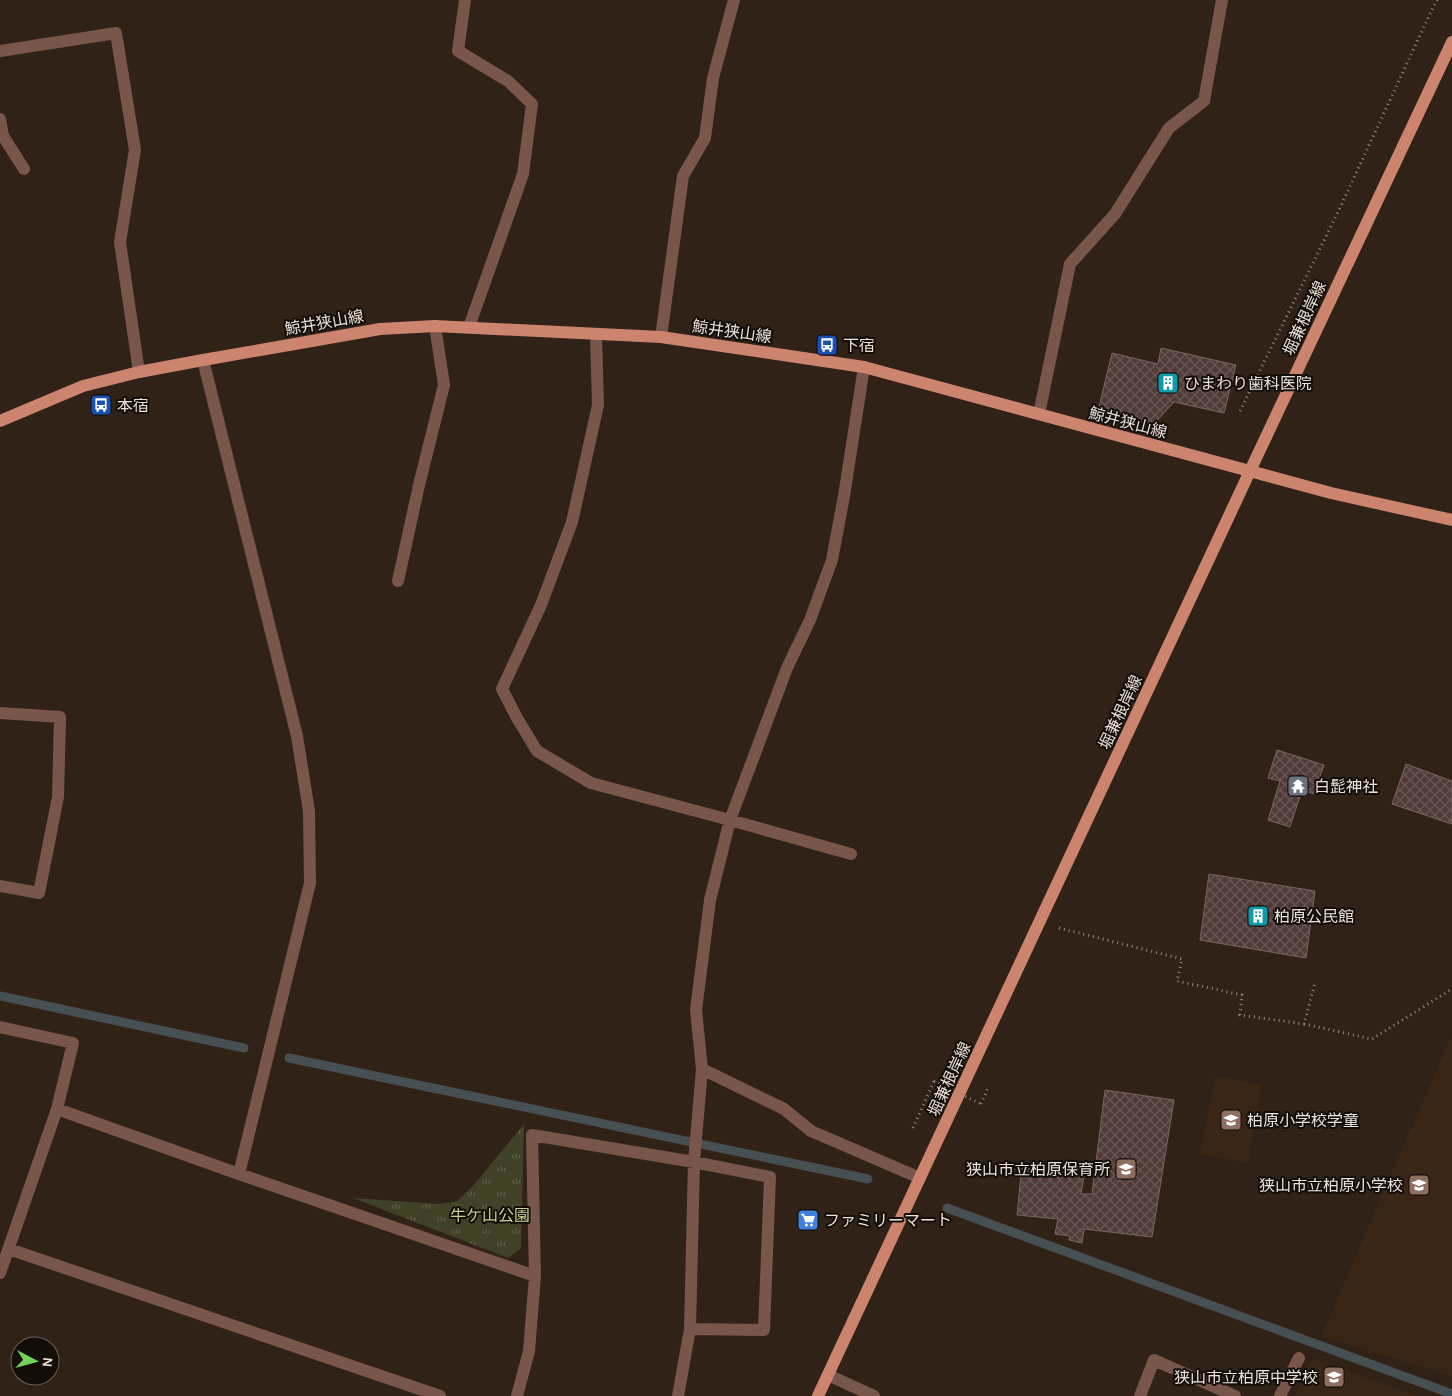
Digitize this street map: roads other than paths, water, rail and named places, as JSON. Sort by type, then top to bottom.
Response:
[{"type":"main road","name":"堀兼根岸線","points":[[818,1396],[1452,42]]},
{"type":"main road","name":"鯨井狭山線","points":[[0,421],[83,386],[139,372],[380,329],[435,326],[661,337],[864,367],[1331,493],[1452,520]]},
{"type":"street","points":[[465,0],[458,51],[508,81],[532,104],[523,174],[469,327]]},
{"type":"street","points":[[661,337],[683,176],[704,138],[713,78],[734,0]]},
{"type":"street","points":[[1039,414],[1070,264],[1115,214],[1169,128],[1204,101],[1222,0]]},
{"type":"street","points":[[0,51],[116,33],[135,150],[120,242],[139,372]]},
{"type":"street","points":[[0,119],[2,136],[24,169]]},
{"type":"street","points":[[398,580],[444,385],[435,326]]},
{"type":"street","points":[[596,335],[598,405],[572,522],[541,605],[502,689],[537,751],[591,783],[851,854]]},
{"type":"street","points":[[203,360],[297,736],[309,811],[310,884],[239,1174]]},
{"type":"street","points":[[678,1396],[690,1329],[694,1162],[702,1069],[696,1010],[710,900],[730,820],[787,668],[810,620],[832,560],[864,367]]},
{"type":"street","points":[[0,713],[60,717],[58,797],[39,893],[0,886]]},
{"type":"street","points":[[0,1026],[73,1043],[57,1109],[0,1274]]},
{"type":"street","points":[[702,1069],[784,1109],[811,1131],[920,1178]]},
{"type":"street","points":[[57,1109],[535,1276]]},
{"type":"street","points":[[517,1396],[529,1351],[535,1276],[532,1135],[694,1162],[770,1177],[764,1330],[690,1329]]},
{"type":"street","points":[[9,1249],[440,1396]]},
{"type":"street","points":[[1280,1396],[1299,1358]]},
{"type":"street","points":[[1140,1396],[1154,1360],[1235,1396]]},
{"type":"street","points":[[828,1375],[874,1396]]},
{"type":"waterway","points":[[0,996],[244,1048]]},
{"type":"waterway","points":[[289,1058],[868,1179]]},
{"type":"waterway","points":[[947,1208],[1452,1394]]},
{"type":"place","name":"下宿","points":[[827,345]]},
{"type":"place","name":"ひまわり歯科医院","points":[[1168,383]]},
{"type":"place","name":"本宿","points":[[101,405]]},
{"type":"place","name":"白髭神社","points":[[1298,786]]},
{"type":"place","name":"柏原公民館","points":[[1258,916]]},
{"type":"place","name":"柏原小学校学童","points":[[1231,1120]]},
{"type":"place","name":"狭山市立柏原保育所","points":[[1126,1169]]},
{"type":"place","name":"狭山市立柏原小学校","points":[[1419,1185]]},
{"type":"place","name":"ファミリーマート","points":[[808,1220]]},
{"type":"place","name":"狭山市立柏原中学校","points":[[1334,1377]]},
{"type":"park label","name":"牛ケ山公園","points":[[490,1215]]}]
